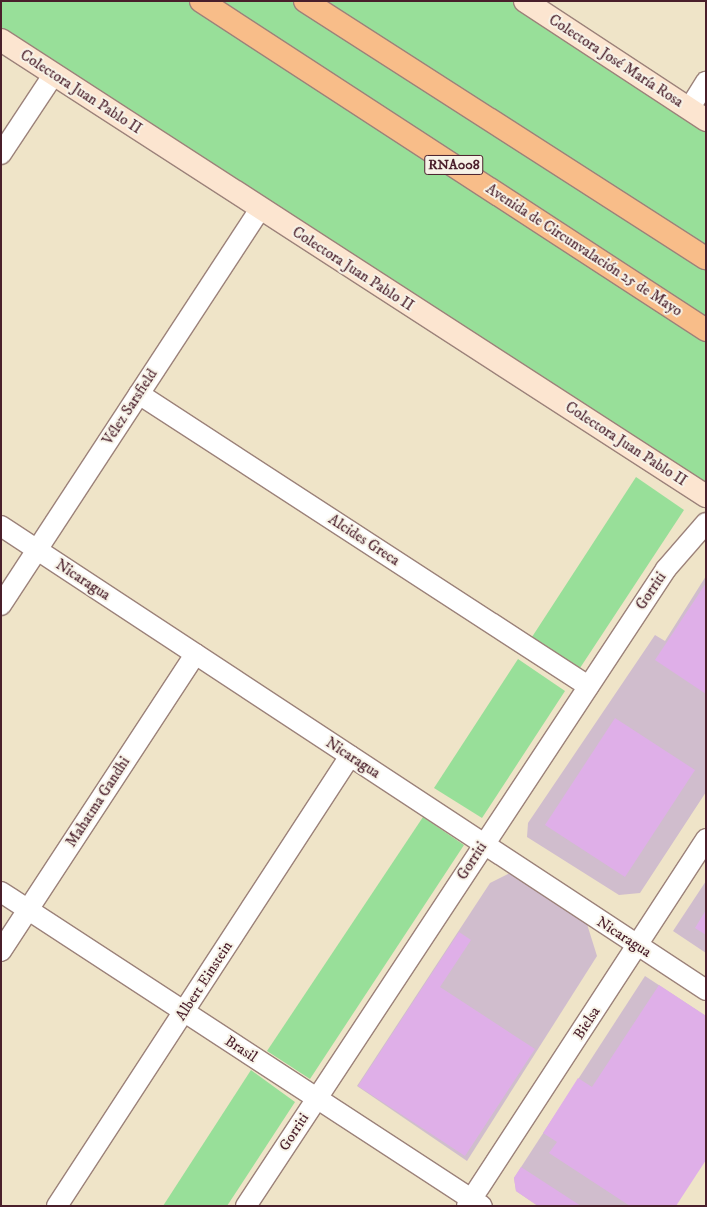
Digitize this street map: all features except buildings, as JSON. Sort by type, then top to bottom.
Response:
[{"type":"highway","name":"Avenida de Circunvalación 25 de Mayo","points":[[201,1],[706,330]]},
{"type":"highway","points":[[305,1],[706,258]]},
{"type":"main road","name":"Colectora José María Rosa","points":[[525,1],[697,114]]},
{"type":"main road","name":"Colectora Juan Pablo II","points":[[1,40],[260,209],[706,496]]},
{"type":"street","points":[[1,154],[54,74]]},
{"type":"street","points":[[697,114],[706,82]]},
{"type":"street","name":"Vélez Sarsfield","points":[[1,605],[260,209]]},
{"type":"street","name":"Alcides Greca","points":[[139,394],[588,686]]},
{"type":"street","name":"Gorriti","points":[[246,1206],[483,844],[666,569],[706,522]]},
{"type":"street","name":"Nicaragua","points":[[1,526],[706,990]]},
{"type":"street","name":"Mahatma Gandhi","points":[[1,951],[195,654]]},
{"type":"street","name":"Albert Einstein","points":[[57,1206],[350,756]]},
{"type":"street","name":"Bielsa","points":[[473,1204],[706,839]]},
{"type":"street","name":"Brasil","points":[[1,892],[316,1098],[473,1204]]},
{"type":"shaded area","points":[[706,576],[706,792],[640,893],[619,895],[527,837],[528,823],[655,635],[665,641]]},
{"type":"shaded area","points":[[512,872],[587,924],[597,956],[467,1161],[357,1086],[490,883]]},
{"type":"shaded area","points":[[706,881],[706,953],[673,931]]},
{"type":"shaded area","points":[[645,976],[706,1016],[676,1206],[538,1206],[516,1191],[514,1178]]},
{"type":"green space","points":[[1,1],[525,1],[706,120],[706,496],[1,40]]},
{"type":"green space","points":[[636,477],[684,510],[580,668],[532,637]]},
{"type":"green space","points":[[518,659],[565,691],[482,818],[434,788]]},
{"type":"green space","points":[[423,817],[464,845],[310,1079],[267,1051]]},
{"type":"green space","points":[[251,1070],[295,1102],[227,1206],[163,1206]]}]
